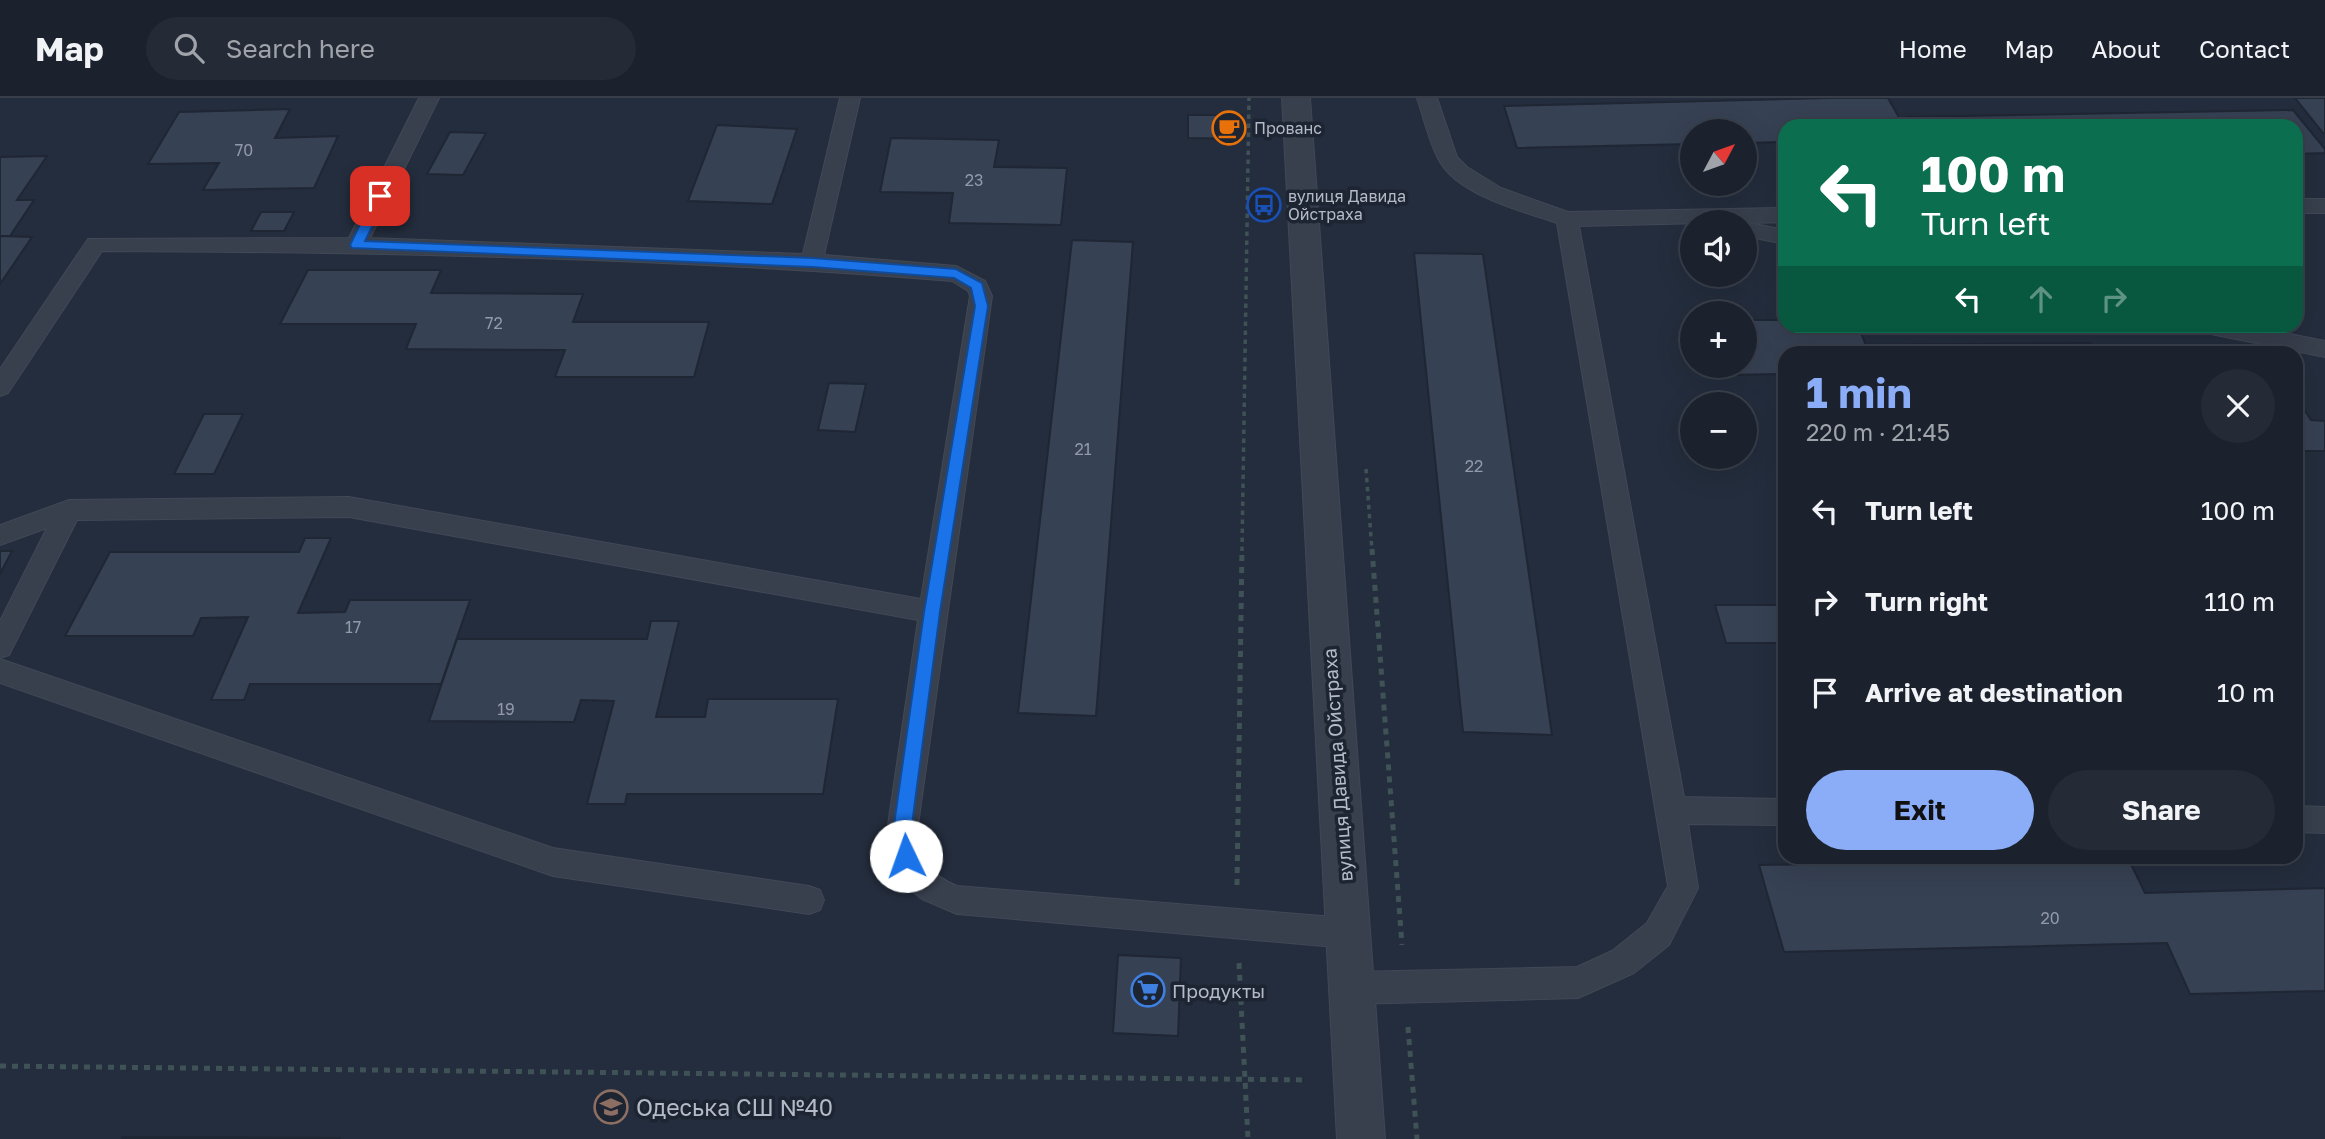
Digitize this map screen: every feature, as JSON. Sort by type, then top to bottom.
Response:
[{"type":"street","name":"вулиця Давида Ойстраха","points":[[1296,98],[1361,1139]]},
{"type":"lane","points":[[356,245],[429,98]]},
{"type":"lane","points":[[812,262],[850,98]]},
{"type":"lane","points":[[1427,98],[1448,159],[1460,172],[1494,193],[1567,219],[1680,216]]},
{"type":"lane","points":[[2303,206],[2325,205]]},
{"type":"lane","points":[[1757,215],[1778,215]]},
{"type":"lane","points":[[1352,988],[1578,982],[1623,962],[1658,934],[1683,888],[1672,810],[1567,219]]},
{"type":"lane","points":[[1757,231],[1778,236]]},
{"type":"lane","points":[[0,387],[96,244],[356,245],[812,262],[956,274],[977,286],[981,296],[932,612],[902,832],[906,856],[916,877],[933,891],[957,900],[1347,933]]},
{"type":"lane","points":[[2246,333],[2325,349]]},
{"type":"lane","points":[[0,535],[69,510],[349,507],[932,612]]},
{"type":"lane","points":[[0,647],[69,510]]},
{"type":"lane","points":[[0,671],[553,862],[809,900]]},
{"type":"lane","points":[[1672,810],[1778,812]]},
{"type":"lane","points":[[2303,819],[2325,820]]},
{"type":"path","points":[[1248,1139],[1236,924],[1249,98]]},
{"type":"path","points":[[1365,459],[1417,1139]]},
{"type":"path","points":[[0,1066],[1358,1080]]},
{"type":"building","points":[[1888,98],[1900,119],[1778,119],[1778,142],[1757,143],[1757,119],[1680,119],[1680,144],[1517,148],[1504,106]]},
{"type":"building","points":[[2295,98],[2325,98],[2325,133],[2323,133]]},
{"type":"building","points":[[290,109],[275,138],[338,136],[314,188],[203,190],[219,163],[148,164],[179,112]]},
{"type":"building","points":[[2293,110],[2300,119],[1908,119],[1907,117]]},
{"type":"building","points":[[1188,115],[1243,115],[1243,139],[1188,138]]},
{"type":"building","points":[[2303,122],[2325,149],[2325,153],[2303,154]]},
{"type":"building","points":[[717,125],[797,129],[772,204],[688,201]]},
{"type":"building","points":[[450,132],[486,133],[463,175],[427,174]]},
{"type":"building","points":[[891,138],[999,140],[994,167],[1067,168],[1061,225],[949,223],[953,193],[880,192]]},
{"type":"building","points":[[47,156],[17,200],[34,200],[10,236],[0,236],[0,157]]},
{"type":"building","points":[[261,212],[294,212],[284,231],[251,231]]},
{"type":"building","points":[[0,236],[32,237],[0,284]]},
{"type":"building","points":[[1072,240],[1133,242],[1096,716],[1018,713]]},
{"type":"building","points":[[1414,253],[1483,254],[1552,735],[1463,732]]},
{"type":"building","points":[[308,270],[441,270],[431,293],[583,294],[573,322],[709,322],[694,377],[555,377],[565,350],[406,349],[416,324],[280,324]]},
{"type":"building","points":[[1757,320],[1778,320],[1778,333],[1861,333],[1866,345],[2090,343],[2092,346],[1778,346],[1778,374],[1757,374]]},
{"type":"building","points":[[829,383],[866,384],[855,432],[818,430]]},
{"type":"building","points":[[2303,408],[2311,420],[2325,421],[2325,451],[2303,451]]},
{"type":"building","points":[[204,414],[243,414],[214,474],[174,474]]},
{"type":"building","points":[[305,538],[331,538],[298,613],[345,612],[350,600],[470,600],[441,684],[250,684],[244,700],[211,700],[248,617],[201,618],[193,636],[65,636],[110,552],[299,552]]},
{"type":"building","points":[[0,551],[12,551],[0,574]]},
{"type":"building","points":[[1715,605],[1778,605],[1778,643],[1726,643]]},
{"type":"building","points":[[651,621],[679,621],[656,717],[705,717],[708,699],[838,699],[823,794],[627,794],[625,804],[587,804],[614,701],[581,700],[574,722],[429,721],[457,639],[647,639]]},
{"type":"building","points":[[2131,864],[2145,893],[2325,888],[2325,991],[2190,994],[2167,943],[1784,952],[1759,865]]},
{"type":"building","points":[[1118,955],[1181,958],[1178,1036],[1113,1033]]},
{"type":"building","points":[[122,1137],[341,1138],[122,1139]]},
{"type":"place","name":"Прованс","points":[[1229,128]]},
{"type":"place","name":"вулиця Давида Ойстраха","points":[[1264,205]]},
{"type":"place","name":"Продукты","points":[[1148,990]]},
{"type":"place","name":"Одеська СШ №40","points":[[611,1107]]},
{"type":"route","points":[[380,196],[356,245],[812,262],[956,274],[977,286],[982,306],[932,612],[902,832],[906,856]]}]
